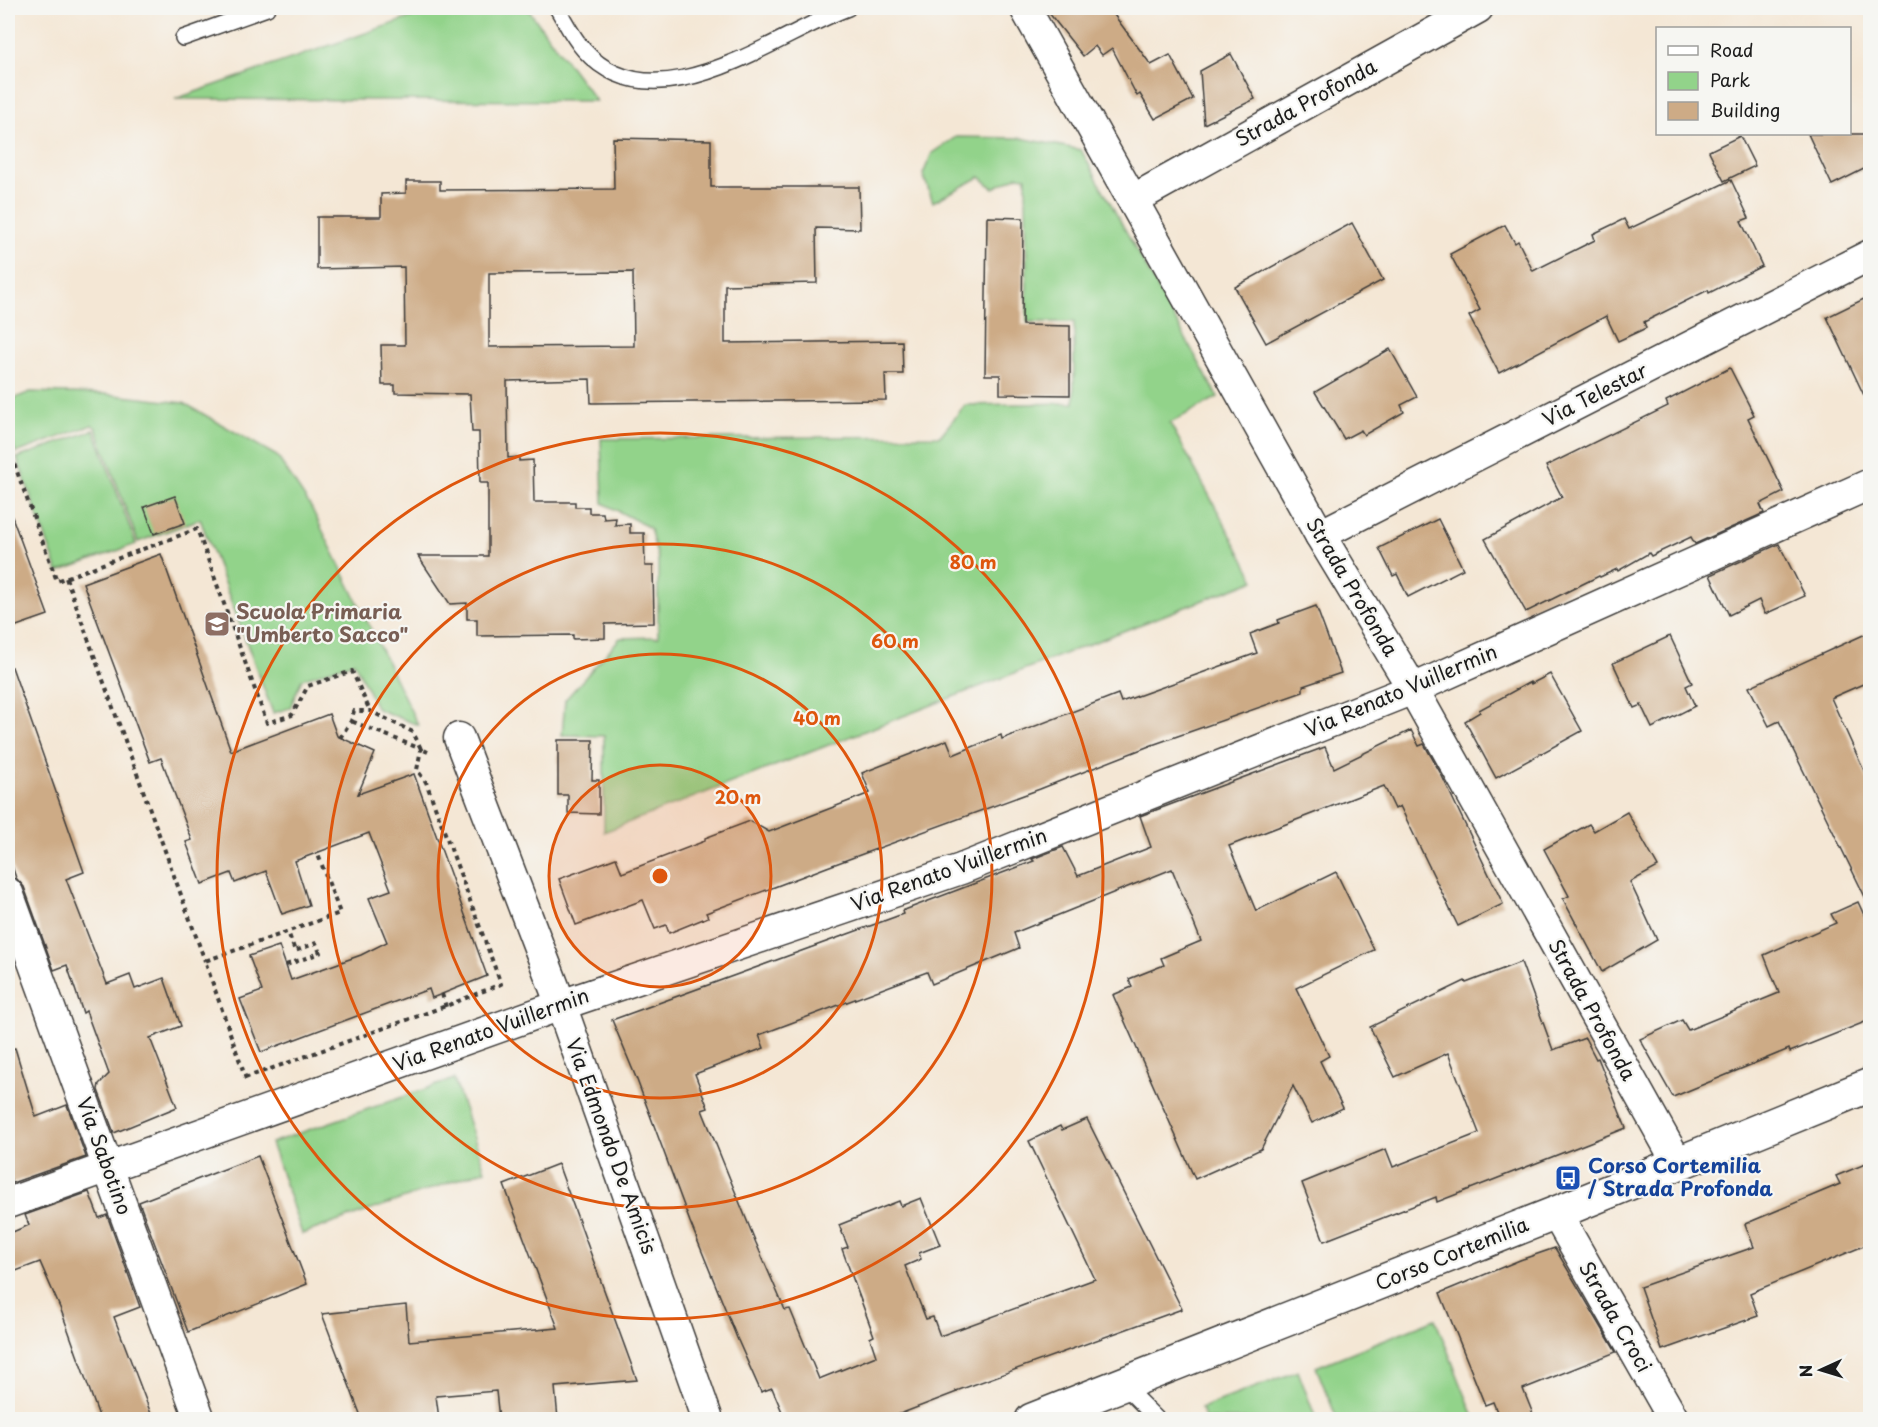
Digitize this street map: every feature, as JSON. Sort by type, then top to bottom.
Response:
[{"type":"main road","name":"Corso Cortemilia","points":[[1032,1419],[1556,1213],[1870,1085]]},
{"type":"street","name":"Strada Profonda","points":[[1025,8],[1134,199],[1320,535],[1413,689],[1677,1162]]},
{"type":"street","name":"Strada Profonda","points":[[1134,199],[1478,8]]},
{"type":"street","name":"Via Telestar","points":[[1320,535],[1870,255]]},
{"type":"street","name":"Via Renato Vuillermin","points":[[8,1203],[561,1005],[962,869],[1413,689],[1870,484]]},
{"type":"street","name":"Via Edmondo De Amicis","points":[[459,738],[561,1005],[708,1419]]},
{"type":"street","name":"Via Sabotino","points":[[8,893],[200,1419]]},
{"type":"street","name":"Strada Croci","points":[[1556,1213],[1674,1419]]},
{"type":"lane","points":[[183,38],[267,8]]},
{"type":"lane","points":[[556,8],[583,50],[604,68],[634,80],[660,82],[716,70],[760,52],[820,18],[848,8]]},
{"type":"lane","points":[[1122,1384],[1158,1419]]},
{"type":"path","points":[[8,447],[57,581],[197,529],[267,723],[292,715],[308,686],[352,671],[370,711]]},
{"type":"path","points":[[66,578],[205,961],[257,1114]]},
{"type":"path","points":[[245,1078],[501,984],[426,782],[417,770],[421,749],[413,732],[370,711],[354,711],[351,721],[340,738]]},
{"type":"path","points":[[351,721],[471,768]]},
{"type":"path","points":[[205,961],[340,913],[317,852]]},
{"type":"path","points":[[286,965],[320,953],[316,943],[295,951],[288,932]]},
{"type":"path","points":[[441,994],[446,1006]]},
{"type":"green space","points":[[438,8],[527,8],[596,101],[175,99]]},
{"type":"green space","points":[[956,137],[1021,138],[1081,150],[1218,397],[1170,423],[1255,580],[604,832],[604,736],[562,735],[565,700],[620,638],[658,637],[658,559],[650,528],[603,503],[601,439],[940,436],[965,405],[1074,403],[1074,322],[1027,322],[1026,177],[1018,176],[993,188],[980,177],[933,202],[923,174],[932,153]]},
{"type":"green space","points":[[30,392],[105,394],[184,403],[277,456],[311,507],[418,725],[377,709],[354,662],[302,679],[290,708],[273,713],[200,519],[138,542],[96,428],[92,425],[16,453],[8,430],[8,401]]},
{"type":"green space","points":[[94,430],[136,544],[58,572],[17,458]]},
{"type":"green space","points":[[454,1079],[485,1170],[302,1234],[271,1143]]},
{"type":"green space","points":[[1435,1319],[1475,1419],[1337,1419],[1316,1367]]},
{"type":"green space","points":[[1298,1371],[1316,1419],[1205,1419],[1201,1408]]},
{"type":"building","points":[[1045,8],[1109,8],[1151,65],[1170,55],[1193,99],[1155,119],[1140,94],[1137,96],[1112,48],[1102,55],[1095,46],[1083,56]]},
{"type":"building","points":[[1231,54],[1255,99],[1204,124],[1200,71]]},
{"type":"building","points":[[1870,134],[1870,166],[1832,185],[1808,135]]},
{"type":"building","points":[[1740,136],[1755,166],[1724,181],[1709,151]]},
{"type":"building","points":[[613,138],[711,140],[711,187],[859,187],[860,229],[816,228],[817,283],[725,285],[725,343],[902,341],[903,374],[885,374],[886,400],[591,403],[590,379],[507,381],[508,458],[519,457],[519,461],[533,460],[534,502],[575,502],[575,507],[589,507],[589,513],[603,513],[604,519],[616,518],[615,525],[630,524],[630,533],[644,533],[645,566],[653,566],[654,623],[605,624],[605,638],[573,639],[573,635],[477,636],[477,619],[467,619],[467,603],[450,604],[418,556],[488,556],[488,483],[480,483],[479,432],[472,432],[470,394],[395,393],[395,385],[382,385],[381,345],[405,345],[404,267],[317,269],[317,217],[381,217],[381,194],[406,193],[406,181],[440,181],[440,190],[614,189]],"holes":[[[633,272],[634,346],[489,347],[489,273]]]},
{"type":"building","points":[[1731,180],[1749,218],[1741,221],[1762,266],[1644,322],[1646,328],[1618,341],[1606,316],[1499,373],[1469,316],[1480,310],[1450,254],[1505,225],[1515,243],[1518,241],[1533,271],[1595,240],[1593,234],[1624,219],[1629,229]]},
{"type":"building","points":[[987,217],[1023,218],[1022,325],[1070,326],[1070,395],[1000,394],[1000,375],[985,375]]},
{"type":"building","points":[[1352,223],[1383,280],[1266,343],[1235,287]]},
{"type":"building","points":[[1870,296],[1870,408],[1827,317]]},
{"type":"building","points":[[1390,349],[1417,397],[1401,405],[1404,412],[1364,435],[1361,430],[1344,439],[1315,392]]},
{"type":"building","points":[[1730,368],[1754,415],[1748,418],[1784,492],[1760,504],[1764,513],[1695,544],[1691,537],[1651,556],[1649,553],[1618,571],[1617,569],[1599,576],[1526,612],[1485,539],[1562,497],[1546,466],[1668,406],[1666,401]]},
{"type":"building","points":[[175,496],[185,523],[154,534],[144,507]]},
{"type":"building","points":[[11,514],[48,615],[8,629],[8,515]]},
{"type":"building","points":[[1438,519],[1463,569],[1408,597],[1397,574],[1393,576],[1379,548]]},
{"type":"building","points":[[1779,544],[1805,596],[1765,614],[1759,600],[1729,615],[1710,575]]},
{"type":"building","points":[[161,554],[231,751],[329,714],[337,736],[375,753],[358,794],[414,774],[487,976],[432,998],[429,989],[261,1052],[240,999],[262,991],[249,956],[279,946],[291,980],[361,955],[387,942],[369,898],[391,890],[369,833],[295,861],[309,905],[282,914],[266,871],[235,883],[231,873],[202,884],[186,842],[192,840],[161,758],[150,762],[83,583]]},
{"type":"building","points":[[1316,606],[1341,673],[1303,686],[1303,692],[1152,745],[1040,789],[827,867],[706,913],[708,917],[669,933],[666,925],[655,929],[643,900],[576,925],[559,879],[616,858],[622,873],[750,821],[769,832],[870,793],[862,773],[947,740],[953,755],[1001,735],[1002,739],[1118,694],[1121,702],[1257,653],[1250,634],[1279,623],[1278,620]]},
{"type":"building","points":[[1870,632],[1870,681],[1831,698],[1870,784],[1870,907],[1779,721],[1769,726],[1749,687]]},
{"type":"building","points":[[1670,636],[1692,683],[1686,686],[1695,706],[1652,728],[1641,705],[1634,708],[1613,663]]},
{"type":"building","points":[[12,667],[84,872],[66,879],[107,984],[130,975],[135,989],[164,978],[181,1026],[150,1038],[177,1107],[114,1133],[98,1090],[99,1084],[109,1074],[86,1011],[83,1013],[67,965],[54,970],[24,887],[16,878],[8,854],[8,668]]},
{"type":"building","points":[[1550,674],[1582,731],[1496,778],[1465,721],[1480,712],[1479,710],[1530,682],[1531,684]]},
{"type":"building","points":[[1411,730],[1419,746],[1424,744],[1441,774],[1503,904],[1458,926],[1400,806],[1395,809],[1384,786],[1229,846],[1256,911],[1336,872],[1374,950],[1296,988],[1329,1056],[1320,1061],[1343,1108],[1312,1123],[1293,1086],[1261,1149],[1195,1179],[1113,995],[1132,987],[1129,979],[1164,965],[1161,958],[1201,941],[1172,869],[1014,933],[1019,948],[932,984],[927,972],[759,1035],[764,1048],[695,1074],[708,1108],[702,1110],[756,1243],[785,1310],[790,1309],[819,1379],[876,1356],[870,1338],[874,1336],[842,1249],[848,1247],[839,1225],[899,1201],[901,1206],[921,1198],[940,1245],[919,1253],[921,1259],[905,1266],[926,1319],[933,1317],[940,1336],[1095,1279],[1029,1141],[1060,1126],[1062,1130],[1087,1119],[1182,1309],[956,1391],[887,1419],[785,1419],[772,1388],[761,1392],[737,1338],[612,1020],[903,914],[902,911],[1034,861],[1032,859],[1063,847],[1078,876],[1151,847],[1140,816],[1325,747],[1334,768]]},
{"type":"building","points":[[558,740],[593,740],[592,780],[599,780],[599,814],[568,813],[568,795],[558,795]]},
{"type":"building","points":[[1627,812],[1658,867],[1630,882],[1657,940],[1602,972],[1563,899],[1569,896],[1544,849],[1589,824],[1594,831]]},
{"type":"building","points":[[1858,902],[1870,928],[1870,1020],[1790,1052],[1789,1049],[1673,1097],[1640,1039],[1682,1020],[1688,1030],[1779,993],[1764,955],[1836,923],[1831,914]]},
{"type":"building","points":[[1521,962],[1553,1050],[1585,1038],[1596,1059],[1598,1058],[1626,1128],[1437,1202],[1436,1197],[1324,1241],[1302,1183],[1386,1149],[1393,1167],[1479,1133],[1448,1053],[1395,1077],[1370,1027],[1465,981],[1466,983]]},
{"type":"building","points":[[15,1048],[36,1117],[67,1105],[86,1157],[12,1183],[8,1171],[8,1049]]},
{"type":"building","points":[[258,1156],[307,1284],[188,1332],[139,1202]]},
{"type":"building","points":[[1870,1162],[1870,1255],[1866,1245],[1750,1293],[1758,1316],[1662,1350],[1640,1287],[1754,1247],[1745,1224],[1840,1184],[1836,1176]]},
{"type":"building","points":[[558,1164],[637,1380],[555,1387],[558,1419],[499,1419],[496,1391],[436,1396],[439,1419],[362,1419],[322,1314],[406,1305],[409,1341],[558,1328],[504,1185]]},
{"type":"building","points":[[89,1192],[99,1218],[107,1215],[140,1307],[114,1317],[153,1419],[100,1419],[61,1310],[40,1262],[8,1274],[8,1234],[29,1225],[25,1215]]},
{"type":"building","points":[[1555,1248],[1616,1352],[1523,1389],[1535,1419],[1500,1419],[1493,1402],[1485,1405],[1440,1293]]},
{"type":"place","name":"Scuola Primaria \"Umberto Sacco\"","points":[[217,624]]},
{"type":"place","name":"Corso Cortemilia / Strada Profonda","points":[[1568,1178]]}]
